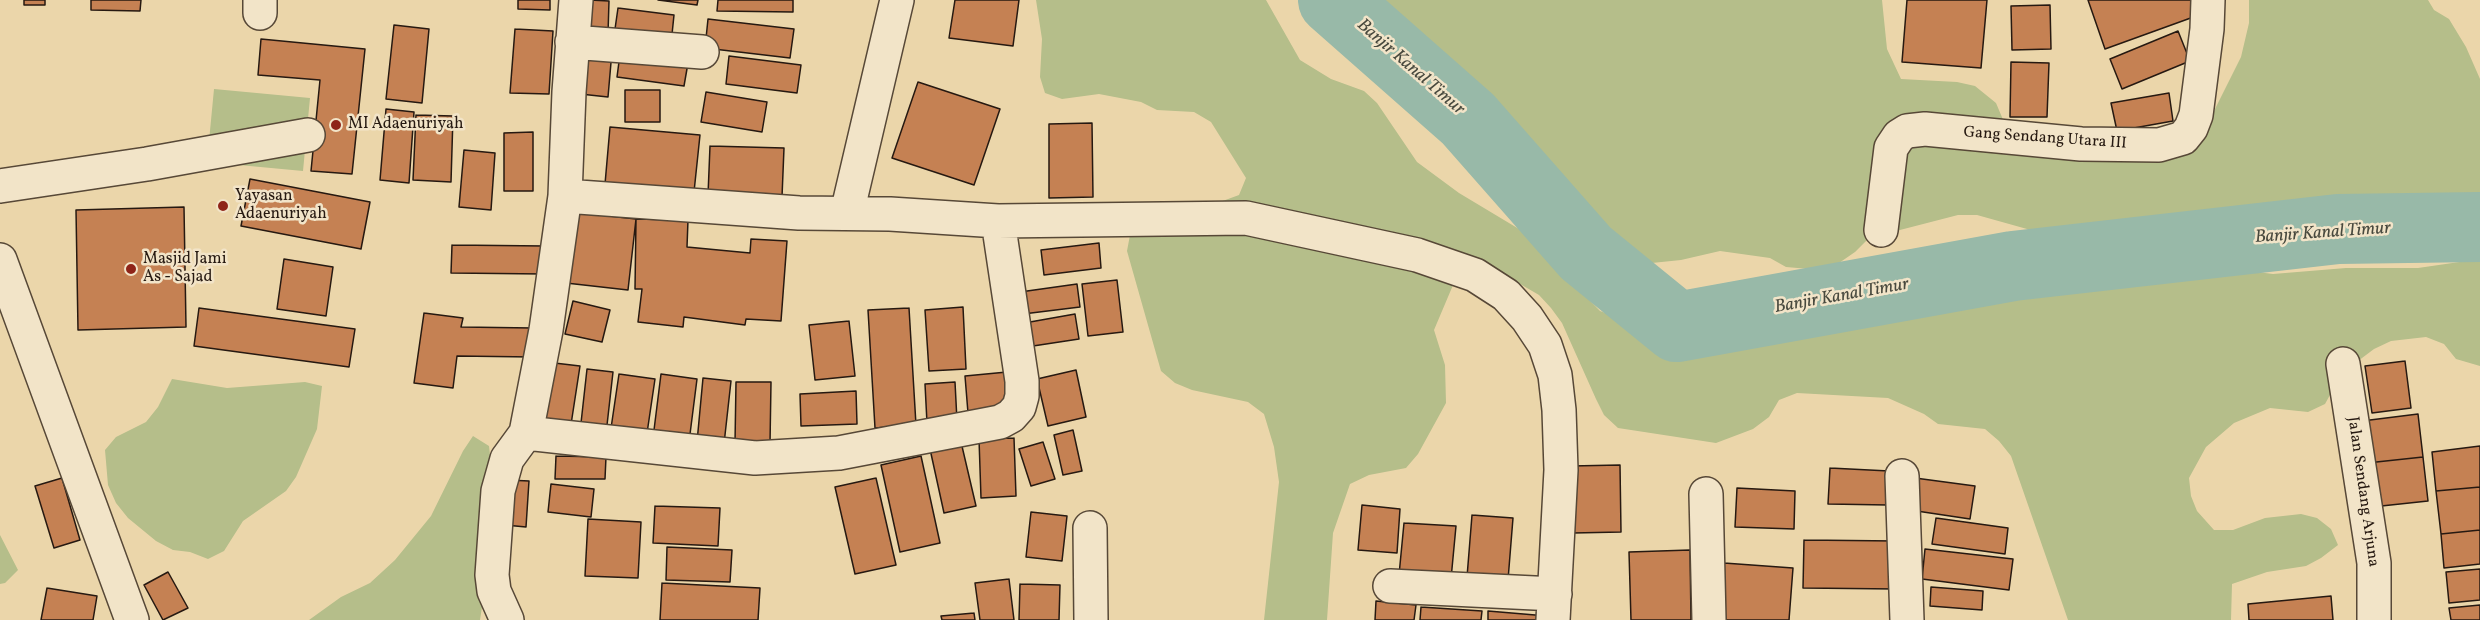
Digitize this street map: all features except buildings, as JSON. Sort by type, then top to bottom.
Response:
[{"type":"street","points":[[507,620],[498,600],[492,575],[498,491],[507,459],[526,433],[546,330],[565,196],[576,0]]},
{"type":"street","points":[[848,213],[897,0]]},
{"type":"street","name":"Gang Sendang Utara III","points":[[1881,230],[1891,148],[1899,136],[1907,131],[1925,129],[2081,144],[2159,146],[2183,138],[2191,128],[2196,115],[2207,29],[2208,0]]},
{"type":"street","points":[[572,42],[702,52]]},
{"type":"street","points":[[0,186],[147,164],[308,135]]},
{"type":"street","points":[[565,196],[799,213],[848,213],[998,221],[1246,218],[1417,255],[1475,275],[1506,296],[1527,318],[1545,345],[1555,375],[1561,470],[1554,607],[1390,586]]},
{"type":"street","points":[[526,433],[755,459],[839,453],[1000,422],[1011,416],[1019,407],[1022,396],[998,221]]},
{"type":"street","points":[[0,260],[132,620]]},
{"type":"street","name":"Jalan Sendang Arjuna","points":[[2343,364],[2374,563],[2374,620]]},
{"type":"street","points":[[1902,476],[1907,620]]},
{"type":"street","points":[[1706,494],[1709,620]]},
{"type":"street","points":[[1090,528],[1091,620]]},
{"type":"green space","points":[[1036,0],[1266,0],[1300,60],[1331,79],[1364,91],[1377,103],[1417,162],[1459,193],[1524,232],[1552,257],[1600,311],[1666,335],[1736,335],[1879,315],[1993,290],[2133,281],[2239,266],[2273,274],[2346,268],[2418,268],[2480,259],[2480,366],[2456,359],[2444,344],[2426,337],[2391,341],[2374,349],[2342,373],[2325,404],[2308,412],[2270,408],[2234,423],[2206,447],[2189,478],[2191,496],[2197,511],[2214,530],[2233,530],[2265,518],[2301,514],[2317,518],[2331,529],[2338,545],[2306,566],[2267,572],[2232,584],[2231,620],[2068,620],[2011,456],[1985,429],[1938,424],[1924,414],[1888,398],[1797,393],[1779,400],[1769,417],[1753,429],[1716,443],[1618,428],[1604,415],[1562,323],[1551,308],[1539,295],[1491,267],[1456,278],[1434,330],[1445,365],[1446,403],[1418,454],[1406,468],[1369,475],[1350,484],[1333,533],[1327,620],[1264,620],[1279,482],[1274,447],[1264,414],[1248,402],[1192,390],[1175,383],[1161,371],[1127,251],[1130,235],[1239,195],[1246,178],[1211,122],[1194,112],[1157,110],[1141,102],[1099,94],[1062,99],[1045,93],[1040,77],[1042,39]]},
{"type":"green space","points":[[1367,0],[1882,0],[1887,49],[1901,79],[1957,82],[1975,86],[1996,103],[2012,141],[2199,141],[2241,57],[2249,23],[2249,0],[2428,0],[2434,10],[2449,19],[2466,47],[2480,79],[2480,209],[2470,207],[2387,214],[2328,215],[2223,222],[2187,230],[2052,236],[1977,215],[1958,215],[1869,238],[1839,263],[1821,270],[1786,267],[1770,258],[1720,251],[1681,260],[1642,264],[1625,254],[1615,239],[1559,175],[1515,139],[1464,86],[1388,27]]},
{"type":"green space","points":[[214,89],[310,98],[303,171],[207,162]]},
{"type":"green space","points":[[172,379],[227,388],[305,382],[322,386],[317,429],[296,477],[286,491],[243,521],[224,551],[208,559],[190,552],[173,550],[156,541],[128,518],[116,503],[108,485],[105,450],[116,437],[146,422],[158,407]]},
{"type":"green space","points":[[473,436],[489,446],[491,464],[480,516],[482,607],[480,620],[309,620],[341,597],[370,583],[395,560],[431,516],[463,451]]},
{"type":"green space","points":[[0,535],[18,570],[5,583],[0,584]]},
{"type":"waterway","name":"Banjir Kanal Timur","points":[[1333,0],[1468,119],[1586,253],[1677,327],[2013,266],[2338,229],[2480,227]]},
{"type":"place","name":"MI Adaenuriyah","points":[[336,125]]},
{"type":"place","name":"Yayasan Adaenuriyah","points":[[223,206]]},
{"type":"place","name":"Masjid Jami As - Sajad","points":[[131,269]]}]
